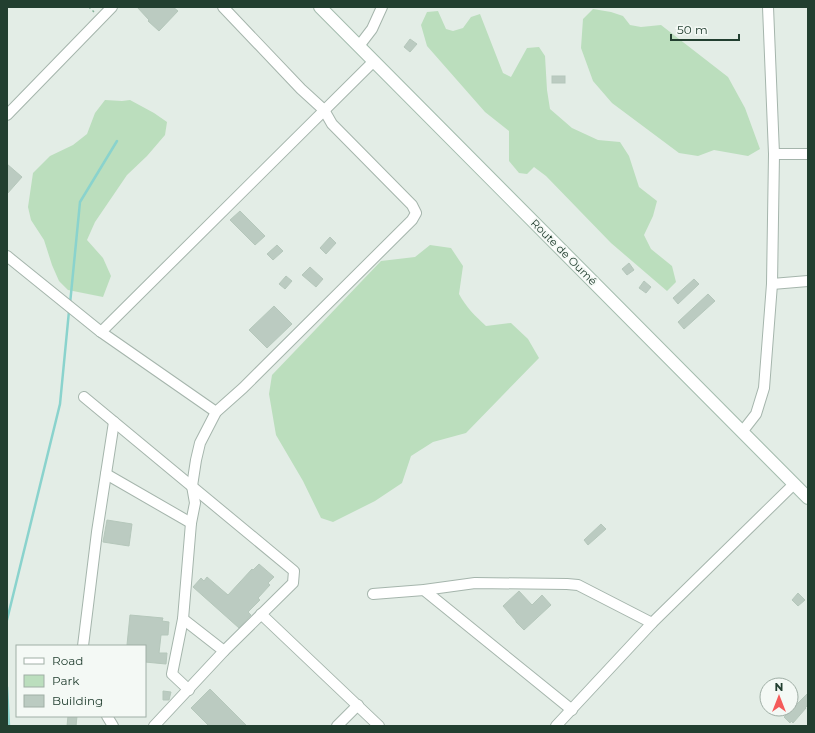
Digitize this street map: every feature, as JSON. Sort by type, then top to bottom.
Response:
[{"type":"main road","name":"Route de Oumé","points":[[320,7],[808,498]]},
{"type":"street","points":[[7,115],[112,7]]},
{"type":"street","points":[[189,690],[172,674],[183,619],[191,523],[195,503],[192,486],[200,443],[216,412],[243,388],[406,226],[416,213],[412,205],[332,124],[324,110],[223,7]]},
{"type":"street","points":[[359,46],[372,29],[382,7]]},
{"type":"street","points":[[742,432],[756,414],[764,388],[772,284],[774,154],[768,7]]},
{"type":"street","points":[[100,332],[374,61]]},
{"type":"street","points":[[774,154],[808,154]]},
{"type":"street","points":[[7,256],[100,332],[216,412]]},
{"type":"street","points":[[772,284],[808,281]]},
{"type":"street","points":[[84,397],[294,571],[293,582],[224,651],[154,726]]},
{"type":"street","points":[[83,645],[95,546],[114,422]]},
{"type":"street","points":[[106,474],[191,523]]},
{"type":"street","points":[[559,725],[652,623],[794,484]]},
{"type":"street","points":[[373,594],[424,590],[475,583],[578,585],[652,623]]},
{"type":"street","points":[[424,590],[572,710]]},
{"type":"street","points":[[261,614],[379,726]]},
{"type":"street","points":[[183,619],[224,651]]},
{"type":"street","points":[[337,726],[358,705]]},
{"type":"street","points":[[108,717],[113,726]]},
{"type":"green space","points":[[593,9],[623,16],[630,25],[641,27],[661,25],[728,77],[745,108],[760,149],[748,156],[714,150],[698,156],[679,153],[612,103],[593,81],[581,48],[583,19]]},
{"type":"green space","points":[[438,11],[446,29],[453,31],[463,28],[471,17],[480,14],[503,73],[511,77],[527,48],[539,47],[545,56],[547,90],[550,109],[572,128],[598,140],[620,142],[629,156],[639,187],[657,201],[653,216],[644,235],[651,249],[672,266],[676,282],[667,291],[611,243],[546,176],[534,167],[527,174],[519,173],[509,161],[509,131],[485,112],[427,46],[421,25],[427,12]]},
{"type":"green space","points":[[105,100],[130,100],[167,122],[165,135],[147,156],[127,175],[95,222],[87,240],[103,258],[111,276],[103,297],[68,290],[59,281],[44,240],[31,220],[28,207],[33,173],[50,156],[73,145],[87,134],[95,113]]},
{"type":"green space","points":[[430,245],[451,248],[463,266],[459,294],[474,315],[486,326],[511,323],[528,339],[539,358],[466,433],[433,442],[411,456],[402,483],[375,501],[333,522],[321,518],[303,481],[276,435],[269,394],[272,375],[381,261],[415,257]]},
{"type":"building","points":[[137,7],[173,7],[178,11],[159,31],[148,21],[149,20]]},
{"type":"building","points":[[410,39],[417,44],[410,52],[404,47]]},
{"type":"building","points":[[552,76],[565,76],[565,83],[552,83]]},
{"type":"building","points":[[7,164],[22,177],[7,194]]},
{"type":"building","points":[[240,211],[265,236],[255,245],[230,220]]},
{"type":"building","points":[[330,237],[336,243],[326,254],[320,248]]},
{"type":"building","points":[[277,245],[283,251],[273,260],[267,254]]},
{"type":"building","points":[[629,263],[634,270],[627,275],[622,269]]},
{"type":"building","points":[[310,267],[323,279],[316,287],[302,275]]},
{"type":"building","points":[[286,276],[292,281],[285,289],[279,284]]},
{"type":"building","points":[[694,279],[699,284],[678,304],[673,298]]},
{"type":"building","points":[[644,281],[651,287],[646,293],[639,288]]},
{"type":"building","points":[[708,294],[715,301],[684,329],[678,322]]},
{"type":"building","points":[[274,306],[292,324],[267,348],[249,330]]},
{"type":"building","points":[[107,520],[132,524],[129,546],[103,542]]},
{"type":"building","points":[[601,524],[606,529],[588,545],[584,540]]},
{"type":"building","points":[[259,564],[274,577],[268,583],[270,585],[258,598],[260,600],[248,612],[251,615],[239,628],[193,587],[201,578],[204,581],[207,577],[228,595],[252,569],[253,570]]},
{"type":"building","points":[[519,591],[532,605],[542,595],[551,605],[524,630],[503,606]]},
{"type":"building","points":[[798,593],[805,600],[798,606],[792,600]]},
{"type":"building","points":[[130,615],[163,618],[162,621],[169,622],[168,635],[161,635],[159,653],[167,653],[166,664],[146,662],[146,645],[127,645]]},
{"type":"building","points":[[210,689],[247,726],[209,726],[191,708]]},
{"type":"building","points":[[163,691],[171,692],[169,700],[163,700]]},
{"type":"building","points":[[808,693],[808,705],[799,716],[799,702]]},
{"type":"building","points":[[68,717],[77,717],[76,726],[67,726]]},
{"type":"building","points":[[784,717],[798,717],[793,723],[791,721],[790,723]]},
{"type":"waterway","points":[[70,304],[80,202],[117,141]]},
{"type":"waterway","points":[[7,620],[60,404],[69,311]]},
{"type":"waterway","points":[[7,687],[9,726]]}]
